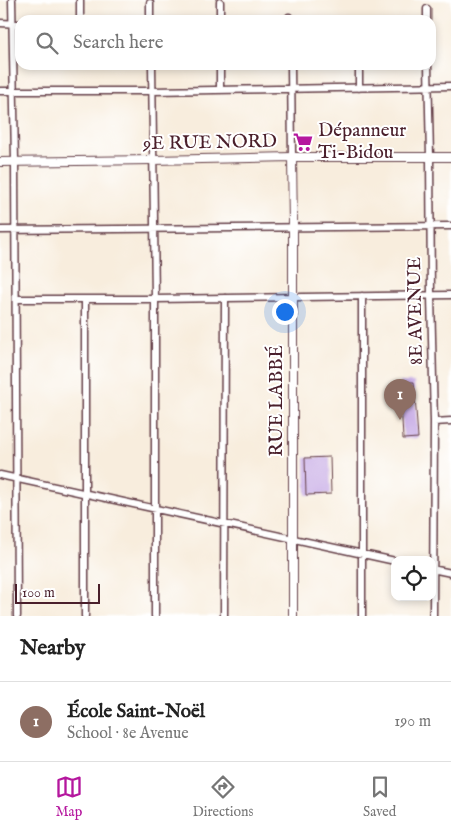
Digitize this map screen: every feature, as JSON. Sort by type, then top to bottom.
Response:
[{"type":"street","points":[[12,0],[15,161],[17,616]]},
{"type":"street","points":[[80,0],[80,15]]},
{"type":"street","points":[[220,2],[220,15]]},
{"type":"street","points":[[150,3],[150,15]]},
{"type":"street","points":[[427,9],[427,15]]},
{"type":"street","points":[[0,23],[12,24]]},
{"type":"street","points":[[152,70],[155,299],[155,616]]},
{"type":"street","points":[[220,70],[220,89]]},
{"type":"street","name":"RUE LABBÉ","points":[[290,70],[293,227],[293,616]]},
{"type":"street","points":[[359,70],[359,88]]},
{"type":"street","name":"8E AVENUE","points":[[428,70],[434,422],[433,556]]},
{"type":"street","points":[[0,91],[152,91],[451,86]]},
{"type":"street","name":"9E RUE NORD","points":[[0,162],[292,157],[451,157]]},
{"type":"street","points":[[0,230],[451,226]]},
{"type":"street","points":[[16,299],[85,300],[451,295]]},
{"type":"street","points":[[362,296],[362,616]]},
{"type":"street","points":[[224,616],[225,298]]},
{"type":"street","points":[[85,300],[85,616]]},
{"type":"street","points":[[434,422],[451,422]]},
{"type":"street","points":[[0,475],[391,559]]},
{"type":"street","points":[[436,570],[451,573]]},
{"type":"street","name":"8E AVENUE","points":[[433,601],[433,616]]},
{"type":"building","points":[[400,382],[414,382],[418,438],[403,439]]},
{"type":"building","points":[[330,457],[331,494],[306,495],[305,458]]},
{"type":"place","name":"Dépanneur Ti-Bidou","points":[[303,142]]},
{"type":"place","name":"École Saint-Noël","points":[[400,420]]}]
